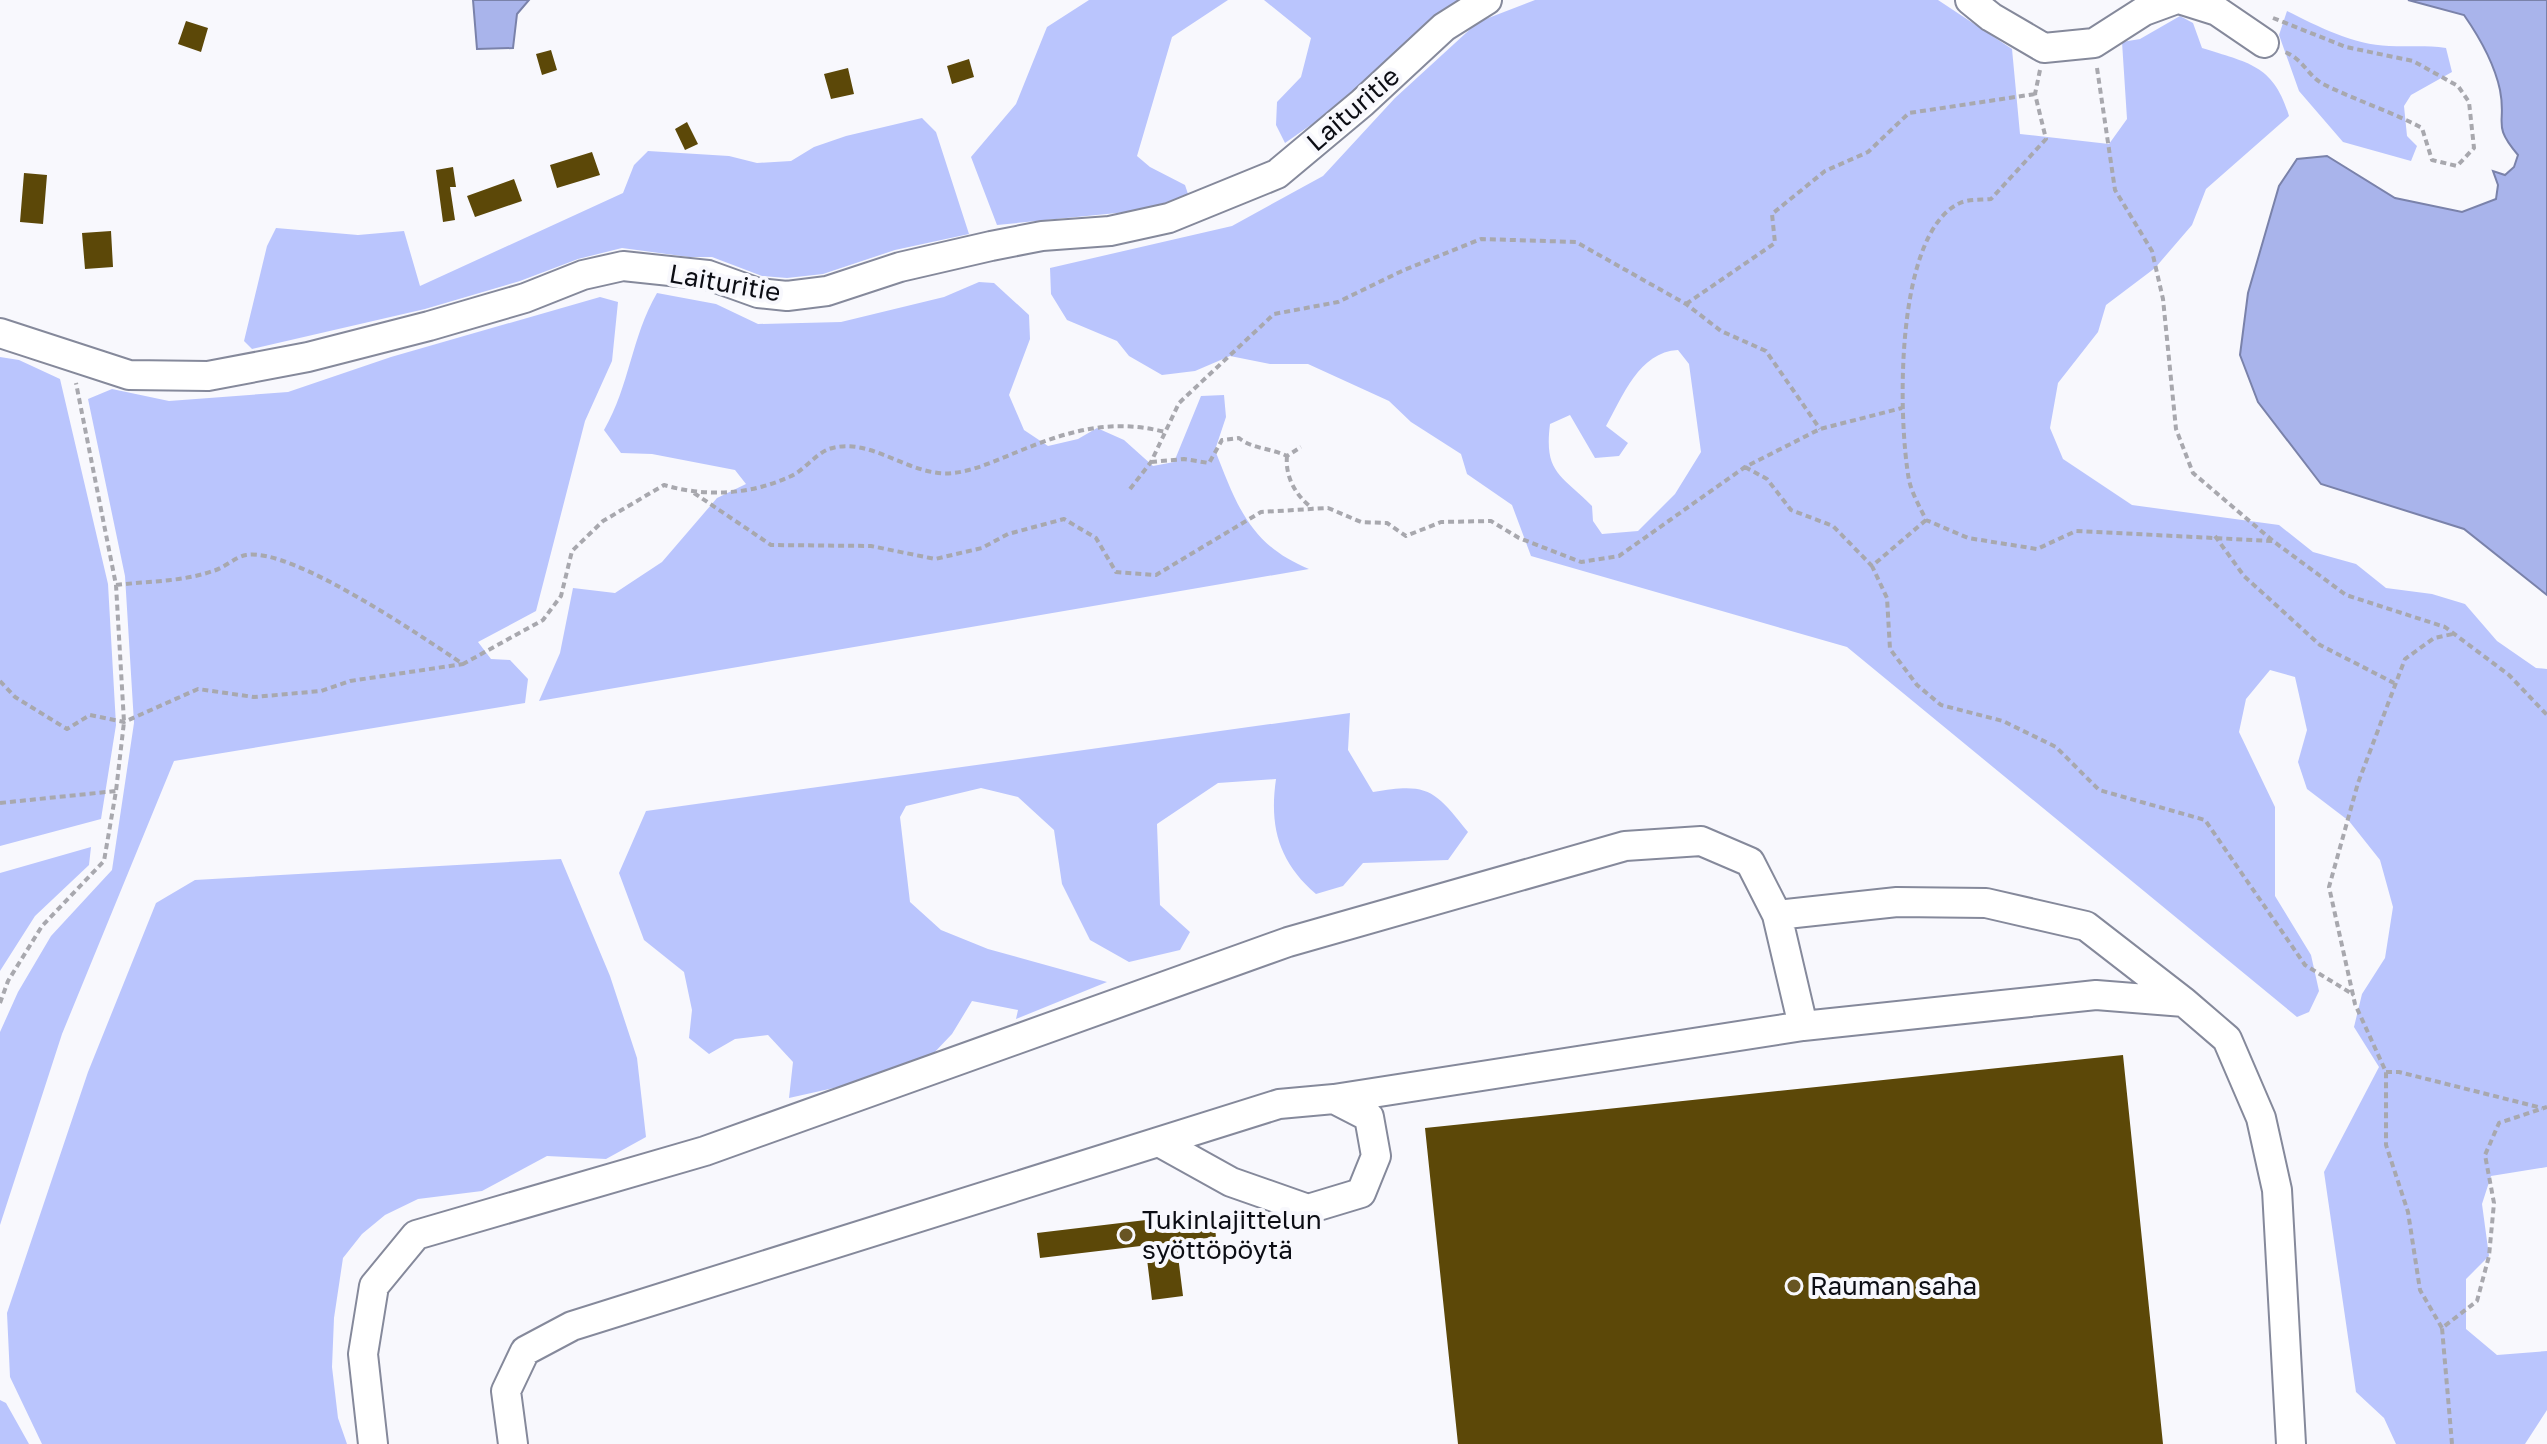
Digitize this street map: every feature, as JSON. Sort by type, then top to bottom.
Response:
[{"type":"street","name":"Laituritie","points":[[0,333],[129,375],[208,376],[308,357],[429,326],[525,298],[583,275],[623,266],[708,275],[758,293],[787,296],[827,291],[900,267],[991,246],[1042,236],[1110,231],[1169,218],[1277,174],[1362,103],[1444,27],[1487,0]]},
{"type":"street","points":[[1970,0],[1991,17],[2044,48],[2094,43],[2144,11],[2174,0]]},
{"type":"street","points":[[2182,0],[2228,19],[2264,43]]},
{"type":"street","points":[[373,1444],[363,1354],[374,1286],[416,1235],[705,1151],[1288,942],[1625,846],[1701,841],[1750,862],[1777,915],[1803,1026]]},
{"type":"street","points":[[1777,915],[1897,902],[1986,903],[2086,926],[2227,1039],[2261,1118],[2277,1190],[2291,1444]]},
{"type":"street","points":[[513,1444],[506,1391],[525,1351],[572,1326],[1279,1104],[1334,1099],[1803,1026],[2096,995],[2184,1002]]},
{"type":"street","points":[[1159,1142],[1231,1182],[1308,1209],[1361,1193],[1376,1156],[1369,1117],[1334,1099]]},
{"type":"path","points":[[2228,19],[2263,15],[2290,21],[2346,47],[2413,61],[2458,86],[2469,102],[2474,148],[2457,166],[2432,160],[2422,128],[2381,106],[2320,82],[2301,59],[2264,43]]},
{"type":"path","points":[[2094,43],[2115,190],[2152,251],[2163,299],[2176,429],[2193,473],[2273,541],[2346,595],[2455,633],[2509,675],[2547,715]]},
{"type":"path","points":[[2044,48],[2035,94],[2046,139],[1991,199],[1961,203],[1937,224],[1908,295],[1902,408],[1910,483],[1926,520],[1968,538],[2037,549],[2076,531],[2273,541]]},
{"type":"path","points":[[1686,304],[1775,243],[1772,214],[1825,171],[1868,152],[1909,113],[2035,94]]},
{"type":"path","points":[[1130,489],[1151,462],[1179,403],[1274,314],[1338,302],[1404,270],[1481,239],[1576,242],[1686,304],[1721,331],[1766,351],[1820,429]]},
{"type":"path","points":[[0,1003],[8,981],[42,926],[104,861],[124,722],[116,585],[71,357]]},
{"type":"path","points":[[694,493],[771,545],[871,546],[935,559],[982,548],[1008,534],[1064,519],[1096,538],[1116,572],[1156,575],[1261,512],[1328,508],[1361,522],[1387,523],[1406,536],[1441,522],[1491,521],[1519,538],[1581,562],[1619,556],[1745,467],[1820,429],[1902,408]]},
{"type":"path","points":[[0,681],[15,697],[67,729],[90,715],[124,722],[198,689],[254,697],[321,691],[350,681],[463,664],[543,620],[561,596],[572,551],[603,521],[664,485],[694,493],[742,491],[791,477],[828,449],[864,446],[895,462],[951,473],[994,461],[1064,433],[1132,423],[1165,432]]},
{"type":"path","points":[[1151,462],[1184,459],[1209,463],[1222,440],[1239,438],[1248,445],[1273,449],[1287,456]]},
{"type":"path","points":[[1287,456],[1301,447]]},
{"type":"path","points":[[1287,456],[1285,473],[1302,500],[1313,509]]},
{"type":"path","points":[[1745,467],[1767,479],[1791,510],[1833,526],[1872,566],[1887,598],[1890,649],[1917,685],[1941,705],[2003,721],[2056,747],[2099,790],[2205,820],[2305,965],[2354,995]]},
{"type":"path","points":[[1872,566],[1926,520]]},
{"type":"path","points":[[2215,536],[2254,586],[2320,645],[2394,683]]},
{"type":"path","points":[[116,585],[173,581],[215,571],[247,555],[295,564],[405,625],[463,664]]},
{"type":"path","points":[[2452,1444],[2442,1328],[2420,1290],[2408,1212],[2386,1145],[2386,1072],[2354,995],[2329,887],[2358,783],[2405,659],[2434,638],[2455,633]]},
{"type":"path","points":[[0,803],[116,791]]},
{"type":"path","points":[[2386,1072],[2399,1072],[2546,1108]]},
{"type":"path","points":[[2442,1328],[2477,1301],[2489,1256],[2494,1203],[2485,1155],[2499,1123],[2546,1108]]},
{"type":"shaded area","points":[[473,0],[529,0],[517,14],[513,48],[477,49]]},
{"type":"shaded area","points":[[1089,0],[1228,0],[1172,37],[1137,156],[1150,167],[1185,185],[1189,197],[1157,209],[997,225],[971,157],[1016,104],[1047,27]]},
{"type":"shaded area","points":[[1264,0],[1465,0],[1361,90],[1285,143],[1276,125],[1277,102],[1301,77],[1311,38]]},
{"type":"shaded area","points":[[1535,0],[1938,0],[2012,49],[2020,134],[2109,144],[2127,119],[2122,42],[2140,39],[2180,16],[2193,23],[2202,48],[2258,68],[2276,86],[2289,116],[2206,189],[2192,225],[2155,268],[2106,305],[2098,332],[2058,383],[2050,428],[2063,459],[2132,505],[2279,525],[2313,552],[2356,564],[2386,588],[2432,594],[2465,604],[2497,641],[2536,668],[2547,669],[2547,1167],[2491,1176],[2482,1204],[2489,1256],[2466,1279],[2466,1329],[2497,1355],[2547,1351],[2547,1410],[2525,1444],[2396,1444],[2384,1418],[2356,1392],[2324,1172],[2379,1067],[2354,1027],[2362,994],[2385,958],[2393,907],[2380,860],[2349,821],[2307,789],[2298,762],[2307,730],[2295,677],[2270,670],[2246,699],[2239,732],[2275,807],[2275,896],[2311,955],[2319,991],[2309,1012],[2297,1017],[1847,647],[1531,556],[1512,505],[1467,474],[1461,454],[1411,422],[1389,401],[1308,364],[1270,364],[1230,356],[1195,371],[1162,375],[1129,356],[1117,341],[1067,320],[1051,294],[1050,268],[1232,226],[1323,176],[1395,98],[1478,22]],"holes":[[[1678,350],[1689,364],[1701,452],[1675,494],[1638,531],[1602,534],[1593,521],[1592,506],[1563,479],[1552,463],[1550,424],[1570,415],[1595,458],[1619,456],[1628,443],[1606,426],[1634,378],[1653,358],[1664,353]]]},
{"type":"shaded area","points":[[2408,0],[2547,0],[2547,595],[2464,529],[2321,484],[2258,402],[2240,355],[2248,293],[2279,186],[2297,159],[2327,156],[2395,198],[2462,212],[2496,199],[2498,185],[2493,171],[2505,175],[2514,167],[2518,155],[2502,130],[2502,102],[2497,80],[2476,32],[2464,15]]},
{"type":"shaded area","points":[[2287,11],[2336,34],[2363,42],[2446,48],[2452,72],[2411,95],[2404,106],[2407,136],[2417,146],[2411,161],[2343,142],[2299,91],[2279,35]]},
{"type":"shaded area","points":[[922,118],[936,132],[969,234],[895,250],[823,274],[787,278],[762,276],[712,257],[622,248],[578,259],[520,281],[425,309],[252,349],[244,341],[267,246],[276,228],[358,235],[404,231],[420,286],[623,193],[634,165],[648,151],[729,156],[757,163],[791,161],[814,147],[846,136]]},
{"type":"shaded area","points":[[979,282],[994,283],[1029,315],[1030,339],[1009,395],[1024,430],[1048,446],[1078,439],[1097,428],[1124,440],[1153,466],[1174,462],[1201,396],[1224,395],[1226,417],[1215,450],[1239,506],[1259,536],[1289,559],[1309,569],[539,701],[560,653],[573,588],[615,593],[662,562],[717,498],[746,484],[735,470],[652,454],[621,453],[604,430],[620,396],[641,327],[657,293],[716,304],[758,324],[841,322],[944,297]]},
{"type":"shaded area","points":[[600,297],[618,302],[612,361],[585,421],[536,611],[478,642],[491,659],[510,660],[528,679],[525,703],[174,761],[62,1034],[0,1225],[0,1032],[18,992],[51,936],[112,870],[134,723],[125,576],[88,399],[112,389],[169,401],[288,392],[391,357]]},
{"type":"shaded area","points":[[0,357],[19,360],[60,379],[108,584],[116,725],[101,819],[0,846]]},
{"type":"shaded area","points":[[1350,713],[1348,750],[1373,792],[1406,788],[1429,792],[1447,807],[1468,832],[1448,860],[1363,863],[1343,886],[1316,894],[1293,869],[1280,842],[1274,813],[1276,779],[1218,783],[1157,824],[1160,905],[1190,932],[1180,950],[1129,962],[1090,940],[1062,884],[1054,830],[1018,797],[981,788],[906,806],[900,817],[910,902],[941,930],[988,949],[1107,982],[1016,1019],[1018,1010],[972,1001],[952,1034],[931,1056],[856,1083],[789,1098],[793,1062],[768,1035],[735,1039],[709,1054],[689,1038],[692,1010],[684,972],[644,940],[619,873],[646,811]]},
{"type":"shaded area","points":[[91,847],[89,865],[35,916],[0,971],[0,873]]},
{"type":"shaded area","points":[[561,859],[610,976],[637,1058],[646,1137],[606,1159],[547,1156],[482,1191],[418,1199],[385,1215],[362,1234],[343,1258],[334,1318],[332,1367],[338,1418],[347,1444],[42,1444],[10,1377],[7,1313],[88,1072],[156,903],[195,880]]},
{"type":"shaded area","points":[[0,1400],[6,1403],[29,1444],[0,1444]]},
{"type":"building","points":[[186,21],[208,28],[201,52],[178,44]]},
{"type":"building","points":[[551,50],[557,70],[542,75],[536,54]]},
{"type":"building","points":[[969,59],[974,77],[952,84],[947,66]]},
{"type":"building","points":[[848,68],[854,94],[831,99],[824,74]]},
{"type":"building","points":[[687,122],[698,144],[685,150],[675,129]]},
{"type":"building","points":[[592,152],[600,175],[557,188],[550,165]]},
{"type":"building","points":[[453,167],[456,187],[450,187],[455,220],[443,222],[436,170]]},
{"type":"building","points":[[24,173],[47,175],[43,224],[20,222]]},
{"type":"building","points":[[514,179],[522,201],[475,217],[467,196]]},
{"type":"building","points":[[111,231],[113,267],[85,269],[82,233]]},
{"type":"building","name":"Rauman saha","points":[[2123,1055],[2163,1444],[1458,1444],[1425,1128]]},
{"type":"building","name":"Tukinlajittelun syöttöpöytä","points":[[1213,1212],[1216,1237],[1040,1258],[1037,1233]]},
{"type":"building","points":[[1177,1248],[1183,1296],[1152,1300],[1146,1251]]},
{"type":"place","name":"Tukinlajittelun syöttöpöytä","points":[[1126,1235]]},
{"type":"place","name":"Rauman saha","points":[[1794,1286]]}]
